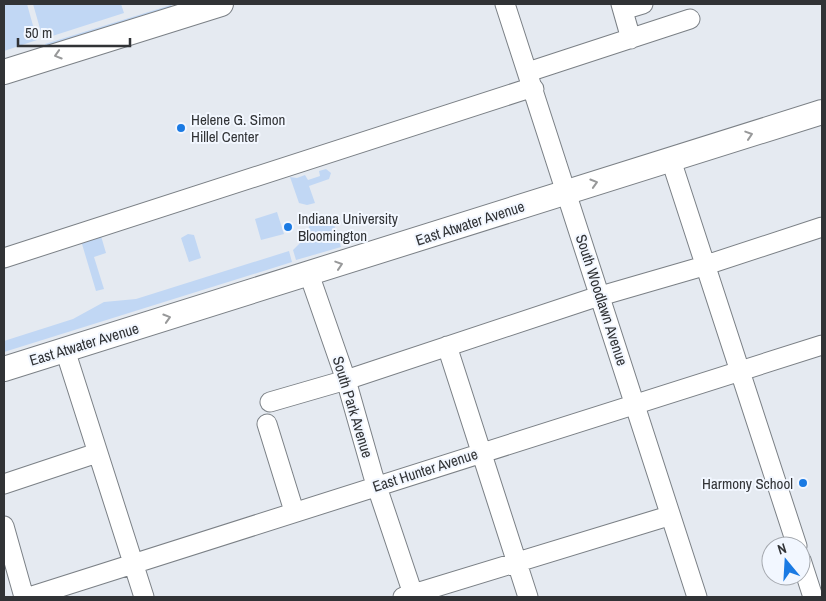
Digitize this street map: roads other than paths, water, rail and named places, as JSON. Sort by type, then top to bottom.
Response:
[{"type":"main road","points":[[4,72],[222,4]]},
{"type":"main road","name":"East Atwater Avenue","points":[[4,368],[822,112]]},
{"type":"street","name":"South Woodlawn Avenue","points":[[505,4],[697,597]]},
{"type":"street","points":[[631,39],[622,7],[643,4]]},
{"type":"street","points":[[4,258],[527,90],[531,81],[631,39],[690,19]]},
{"type":"street","points":[[671,160],[794,536]]},
{"type":"street","points":[[270,402],[346,380],[600,296],[822,227]]},
{"type":"street","name":"South Park Avenue","points":[[309,274],[346,380],[409,596]]},
{"type":"street","name":"East Hunter Avenue","points":[[29,597],[376,485],[636,405],[822,345]]},
{"type":"street","points":[[447,346],[528,597]]},
{"type":"street","points":[[65,350],[144,597]]},
{"type":"street","points":[[266,424],[294,512]]},
{"type":"street","points":[[4,484],[97,454]]},
{"type":"street","points":[[409,596],[516,561],[662,518]]},
{"type":"street","points":[[4,526],[24,597]]},
{"type":"place","name":"Helene G. Simon Hillel Center","points":[[181,128]]},
{"type":"place","name":"Indiana University Bloomington","points":[[288,227]]},
{"type":"place","name":"Harmony School","points":[[803,483]]}]
